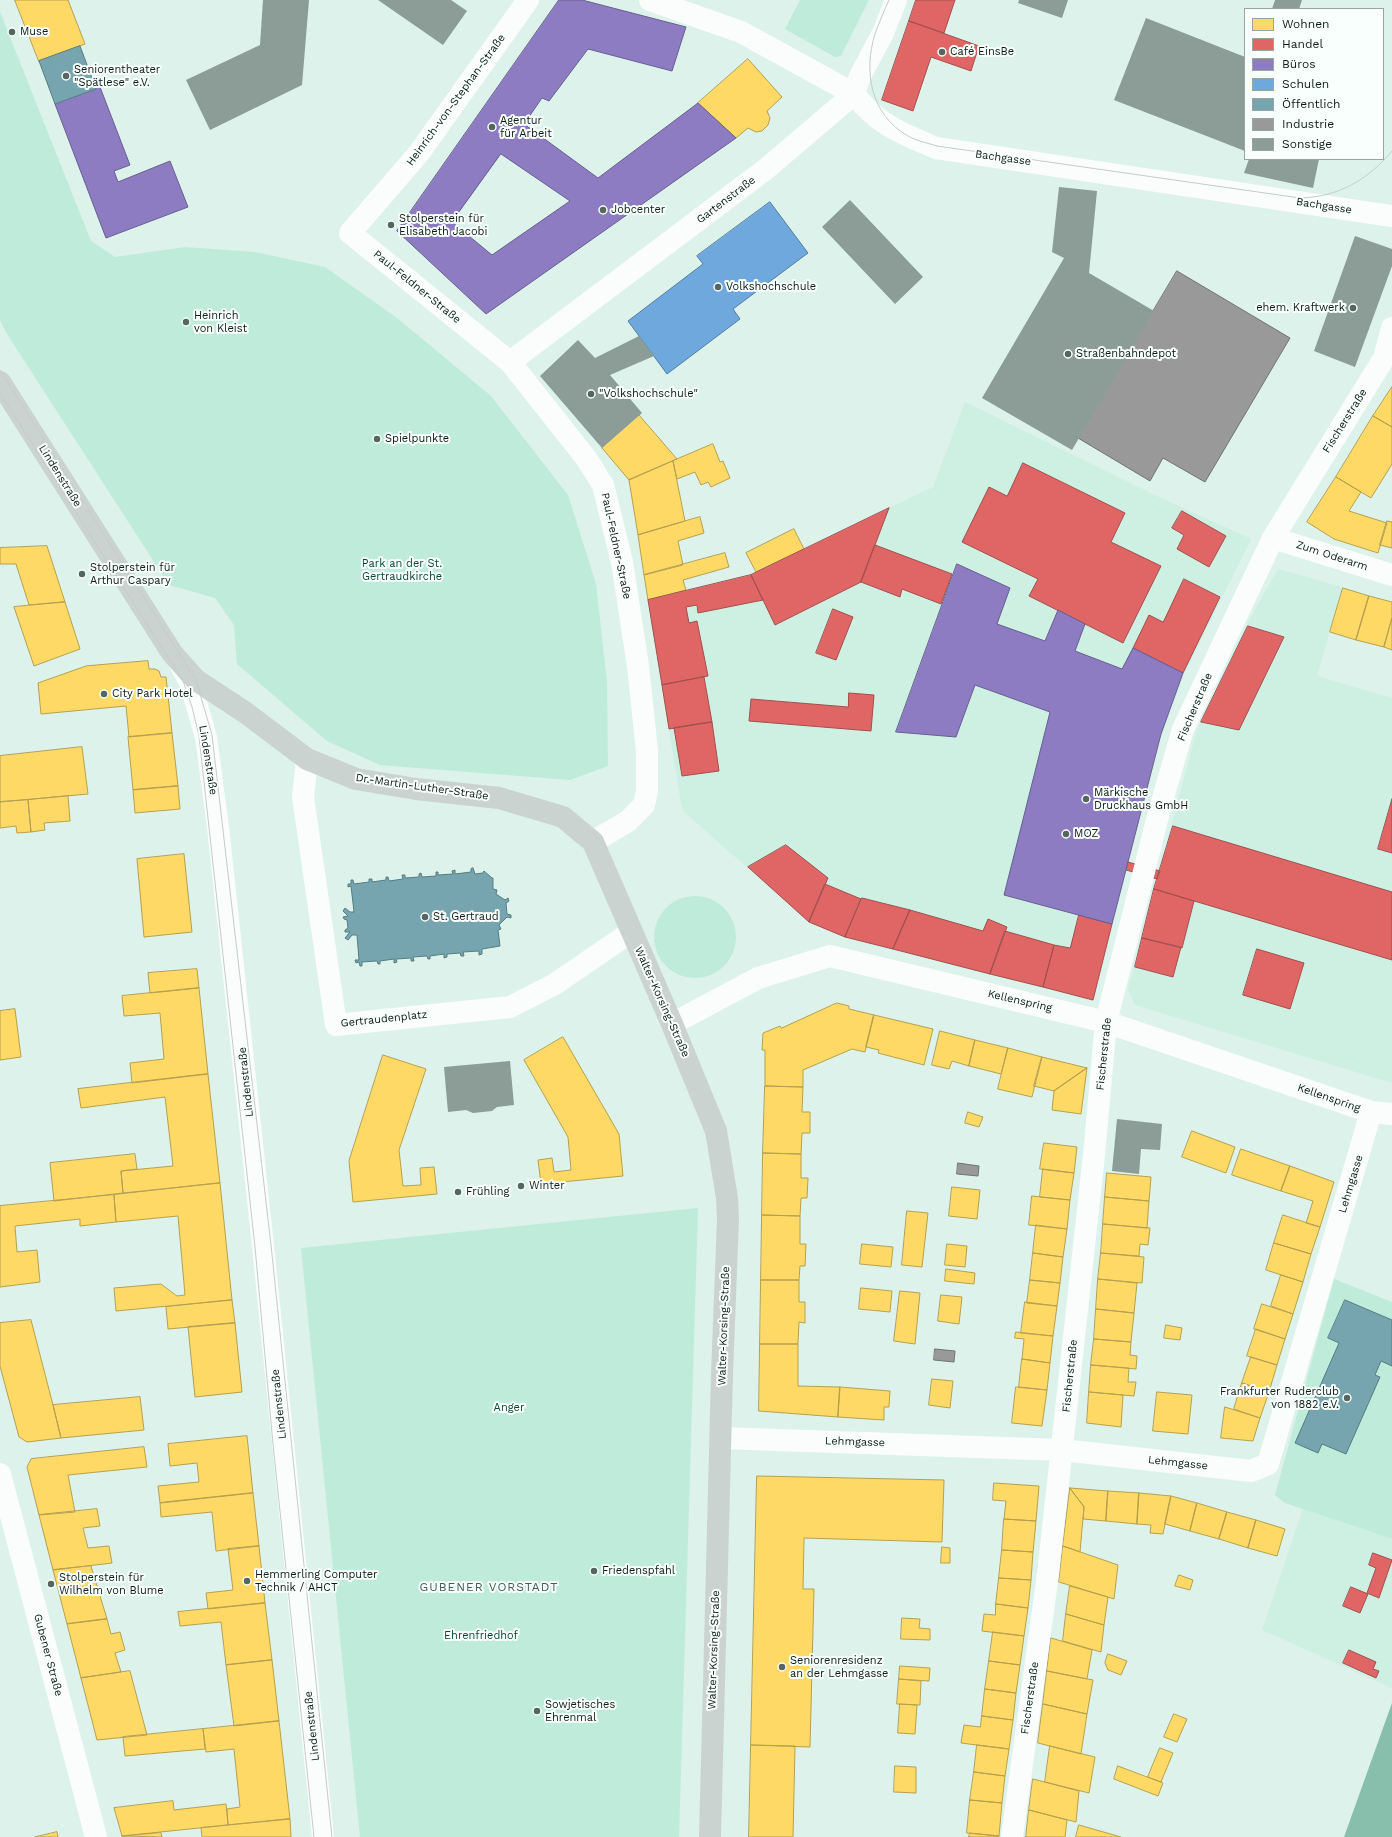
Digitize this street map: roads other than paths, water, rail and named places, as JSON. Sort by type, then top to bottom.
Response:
[{"type":"street","name":"Heinrich-von-Stephan-Straße","points":[[350,233],[419,153],[528,0]]},
{"type":"street","name":"Bachgasse","points":[[650,0],[741,32],[854,94],[863,106],[889,128],[936,148],[1392,216]]},
{"type":"street","points":[[854,94],[860,76],[883,33],[896,0]]},
{"type":"street","name":"Gartenstraße","points":[[510,362],[766,169],[854,94]]},
{"type":"street","name":"Paul-Feldner-Straße","points":[[350,233],[510,362],[586,458],[603,485],[622,562],[638,666],[647,750],[647,791],[644,805],[628,821],[592,842]]},
{"type":"street","name":"Fischerstraße","points":[[1012,1837],[1048,1574],[1094,1155],[1106,1022],[1159,812],[1183,728],[1273,538],[1384,358],[1392,328]]},
{"type":"street","name":"Lindenstraße","points":[[0,382],[180,663],[190,682],[206,737],[218,827],[262,1238],[323,1837]]},
{"type":"street","name":"Zum Oderarm","points":[[1273,538],[1392,575]]},
{"type":"street","name":"Dr.-Martin-Luther-Straße","points":[[180,663],[196,680],[246,713],[307,759],[356,780],[416,789],[499,798],[563,818],[592,842]]},
{"type":"street","name":"Gertraudenplatz","points":[[307,759],[303,797],[336,1025],[510,1007],[555,984],[630,932]]},
{"type":"street","name":"Walter-Korsing-Straße","points":[[592,842],[630,932],[672,1024],[716,1131],[727,1198],[728,1219],[720,1438],[710,1837]]},
{"type":"street","name":"Kellenspring","points":[[672,1024],[758,978],[830,956],[1106,1022],[1382,1113]]},
{"type":"street","name":"Lehmgasse","points":[[720,1438],[1062,1450],[1251,1471],[1268,1464],[1382,1113]]},
{"type":"street","name":"Gubener Straße","points":[[0,1474],[96,1837]]},
{"type":"tram line","points":[[889,0],[871,48],[870,77],[873,91],[878,105],[895,127],[911,138],[922,142],[937,146],[1300,198],[1327,194],[1351,185],[1373,170],[1384,160]]},
{"type":"tram line","points":[[1384,160],[1392,151]]},
{"type":"tram line","points":[[0,370],[196,680],[212,735],[271,1245],[332,1837]]},
{"type":"tram line","points":[[0,393],[183,681],[192,707],[199,736],[255,1247],[273,1444],[314,1837]]},
{"type":"place","name":"Muse","points":[[12,32]]},
{"type":"place","name":"Café EinsBe","points":[[942,52]]},
{"type":"place","name":"Seniorentheater \"Spätlese\" e.V.","points":[[66,76]]},
{"type":"place","name":"Agentur für Arbeit","points":[[492,127]]},
{"type":"place","name":"Jobcenter","points":[[603,210]]},
{"type":"place","name":"Stolperstein für Elisabeth Jacobi","points":[[391,225]]},
{"type":"place","name":"Volkshochschule","points":[[718,287]]},
{"type":"place","name":"ehem. Kraftwerk","points":[[1353,308]]},
{"type":"place","name":"Heinrich von Kleist","points":[[186,322]]},
{"type":"place","name":"Straßenbahndepot","points":[[1068,354]]},
{"type":"place","name":"\"Volkshochschule\"","points":[[591,394]]},
{"type":"place","name":"Spielpunkte","points":[[377,439]]},
{"type":"place","name":"Stolperstein für Arthur Caspary","points":[[82,574]]},
{"type":"place","name":"City Park Hotel","points":[[104,694]]},
{"type":"place","name":"Märkische Druckhaus GmbH","points":[[1086,799]]},
{"type":"place","name":"MOZ","points":[[1066,834]]},
{"type":"place","name":"St. Gertraud","points":[[425,917]]},
{"type":"place","name":"Winter","points":[[521,1186]]},
{"type":"place","name":"Frühling","points":[[458,1192]]},
{"type":"place","name":"Frankfurter Ruderclub von 1882 e.V.","points":[[1347,1398]]},
{"type":"place","name":"Friedenspfahl","points":[[594,1571]]},
{"type":"place","name":"Hemmerling Computer Technik / AHCT","points":[[247,1581]]},
{"type":"place","name":"Stolperstein für Wilhelm von Blume","points":[[51,1584]]},
{"type":"place","name":"Seniorenresidenz an der Lehmgasse","points":[[782,1667]]},
{"type":"place","name":"Sowjetisches Ehrenmal","points":[[537,1711]]},
{"type":"district","name":"GUBENER VORSTADT","points":[[489,1587]]},
{"type":"park label","name":"Park an der St. Gertraudkirche","points":[[402,570]]},
{"type":"park label","name":"Anger","points":[[509,1408]]},
{"type":"park label","name":"Ehrenfriedhof","points":[[481,1636]]}]
